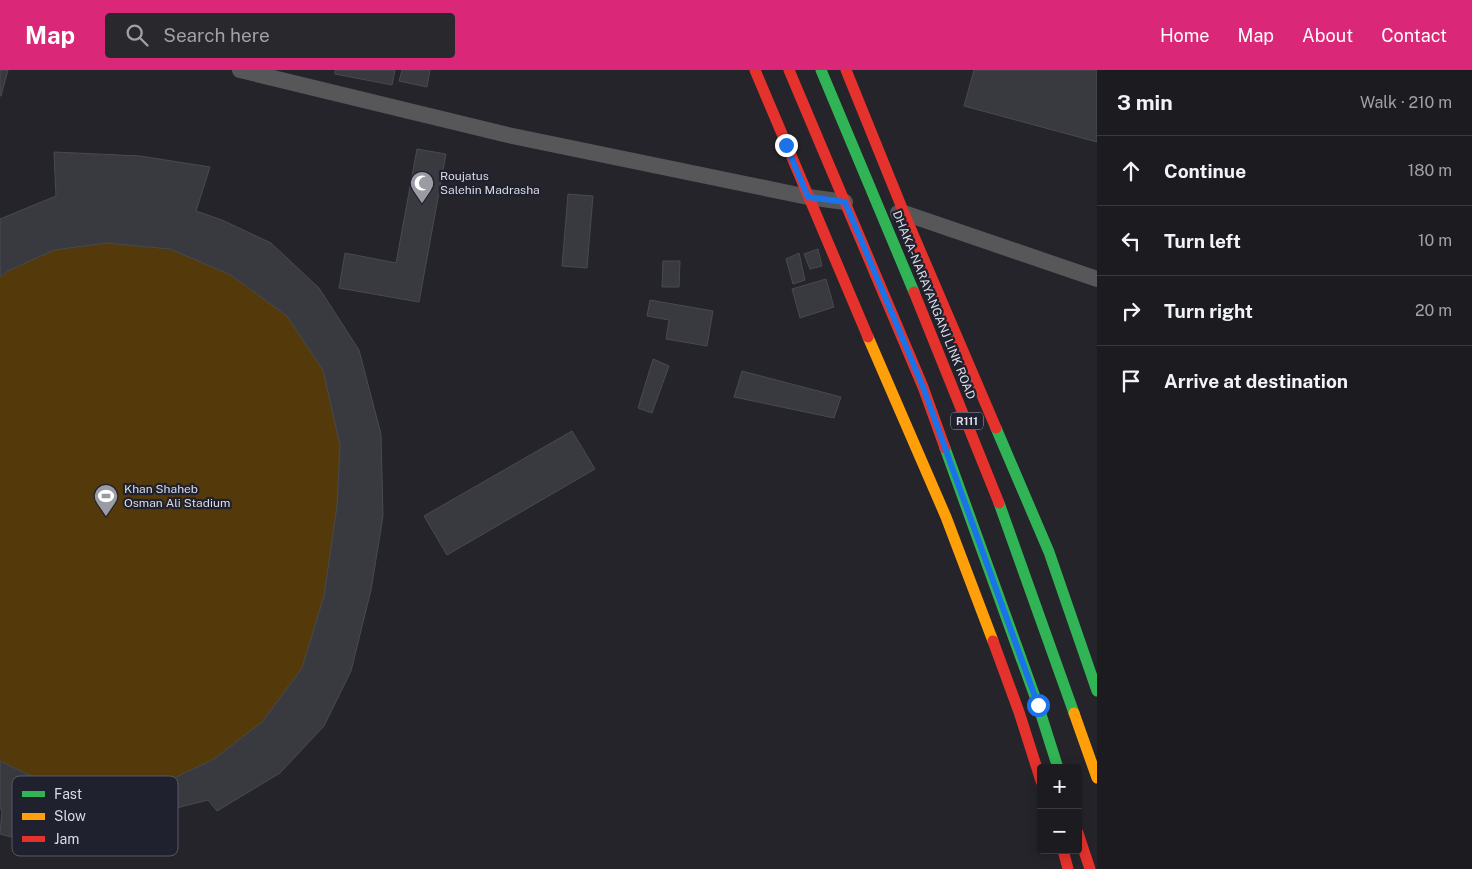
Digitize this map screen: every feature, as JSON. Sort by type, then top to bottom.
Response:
[{"type":"main road","points":[[755,70],[946,517],[1019,712],[1037,768]]},
{"type":"main road","name":"R111","points":[[789,70],[923,387],[1038,705],[1057,764]]},
{"type":"main road","name":"DHAKA-NARAYANGANJ LINK ROAD","points":[[821,70],[996,494],[1097,778]]},
{"type":"main road","points":[[846,70],[904,213],[1049,552],[1097,691]]},
{"type":"main road","points":[[1082,845],[1090,869]]},
{"type":"main road","points":[[1064,854],[1068,869]]},
{"type":"street","points":[[240,70],[508,135],[808,197],[845,202]]},
{"type":"street","points":[[882,214],[904,213],[1097,278]]},
{"type":"shaded area","points":[[106,243],[170,249],[231,275],[287,316],[323,370],[340,445],[337,506],[324,596],[302,668],[262,722],[214,759],[178,776],[32,776],[0,761],[0,277],[8,271],[54,250]]},
{"type":"building","points":[[0,70],[8,70],[1,96],[0,96]]},
{"type":"building","points":[[335,70],[395,70],[392,85],[335,74]]},
{"type":"building","points":[[402,70],[430,70],[427,87],[399,81]]},
{"type":"building","points":[[974,70],[1097,70],[1097,142],[964,106]]},
{"type":"building","name":"Roujatus Salehin Madrasha","points":[[417,149],[446,154],[419,302],[339,288],[345,253],[396,263]]},
{"type":"building","points":[[54,152],[140,156],[210,167],[196,211],[222,220],[271,243],[319,288],[359,350],[381,434],[383,516],[371,590],[351,671],[324,726],[280,773],[217,811],[208,800],[178,808],[178,776],[214,759],[262,722],[302,668],[324,596],[337,506],[340,445],[323,370],[287,316],[231,275],[170,249],[106,243],[54,250],[8,271],[0,277],[0,219],[56,196]]},
{"type":"building","points":[[568,194],[593,196],[587,268],[562,266]]},
{"type":"building","points":[[818,249],[822,266],[810,269],[804,254]]},
{"type":"building","points":[[799,253],[805,280],[793,284],[786,259]]},
{"type":"building","points":[[663,261],[680,261],[679,287],[662,287]]},
{"type":"building","points":[[826,279],[834,307],[800,318],[792,289]]},
{"type":"building","points":[[650,300],[713,311],[707,346],[666,339],[669,320],[647,316]]},
{"type":"building","points":[[653,359],[669,366],[652,413],[638,408]]},
{"type":"building","points":[[742,371],[841,397],[834,418],[734,397]]},
{"type":"building","points":[[572,431],[595,469],[447,555],[424,516]]},
{"type":"building","points":[[0,761],[32,776],[12,776],[12,837],[0,834],[2,810],[0,809]]},
{"type":"traffic: fast","points":[[821,70],[914,292]]},
{"type":"traffic: fast","points":[[996,428],[1049,552],[1097,691]]},
{"type":"traffic: fast","points":[[945,448],[1038,705],[1057,764]]},
{"type":"traffic: fast","points":[[999,503],[1074,713]]},
{"type":"traffic: slow","points":[[868,337],[946,517],[993,641]]},
{"type":"traffic: slow","points":[[1074,713],[1097,778]]},
{"type":"traffic: jam","points":[[755,70],[868,337]]},
{"type":"traffic: jam","points":[[789,70],[923,387],[945,448]]},
{"type":"traffic: jam","points":[[846,70],[904,213],[996,428]]},
{"type":"traffic: jam","points":[[914,292],[999,503]]},
{"type":"traffic: jam","points":[[993,641],[1037,768]]},
{"type":"traffic: jam","points":[[1082,845],[1090,869]]},
{"type":"traffic: jam","points":[[1064,854],[1068,869]]},
{"type":"place","name":"Roujatus Salehin Madrasha","points":[[422,204]]},
{"type":"place","name":"Khan Shaheb Osman Ali Stadium","points":[[106,517]]},
{"type":"route","points":[[786,145],[808,197],[845,202],[923,387],[1038,705]]}]
